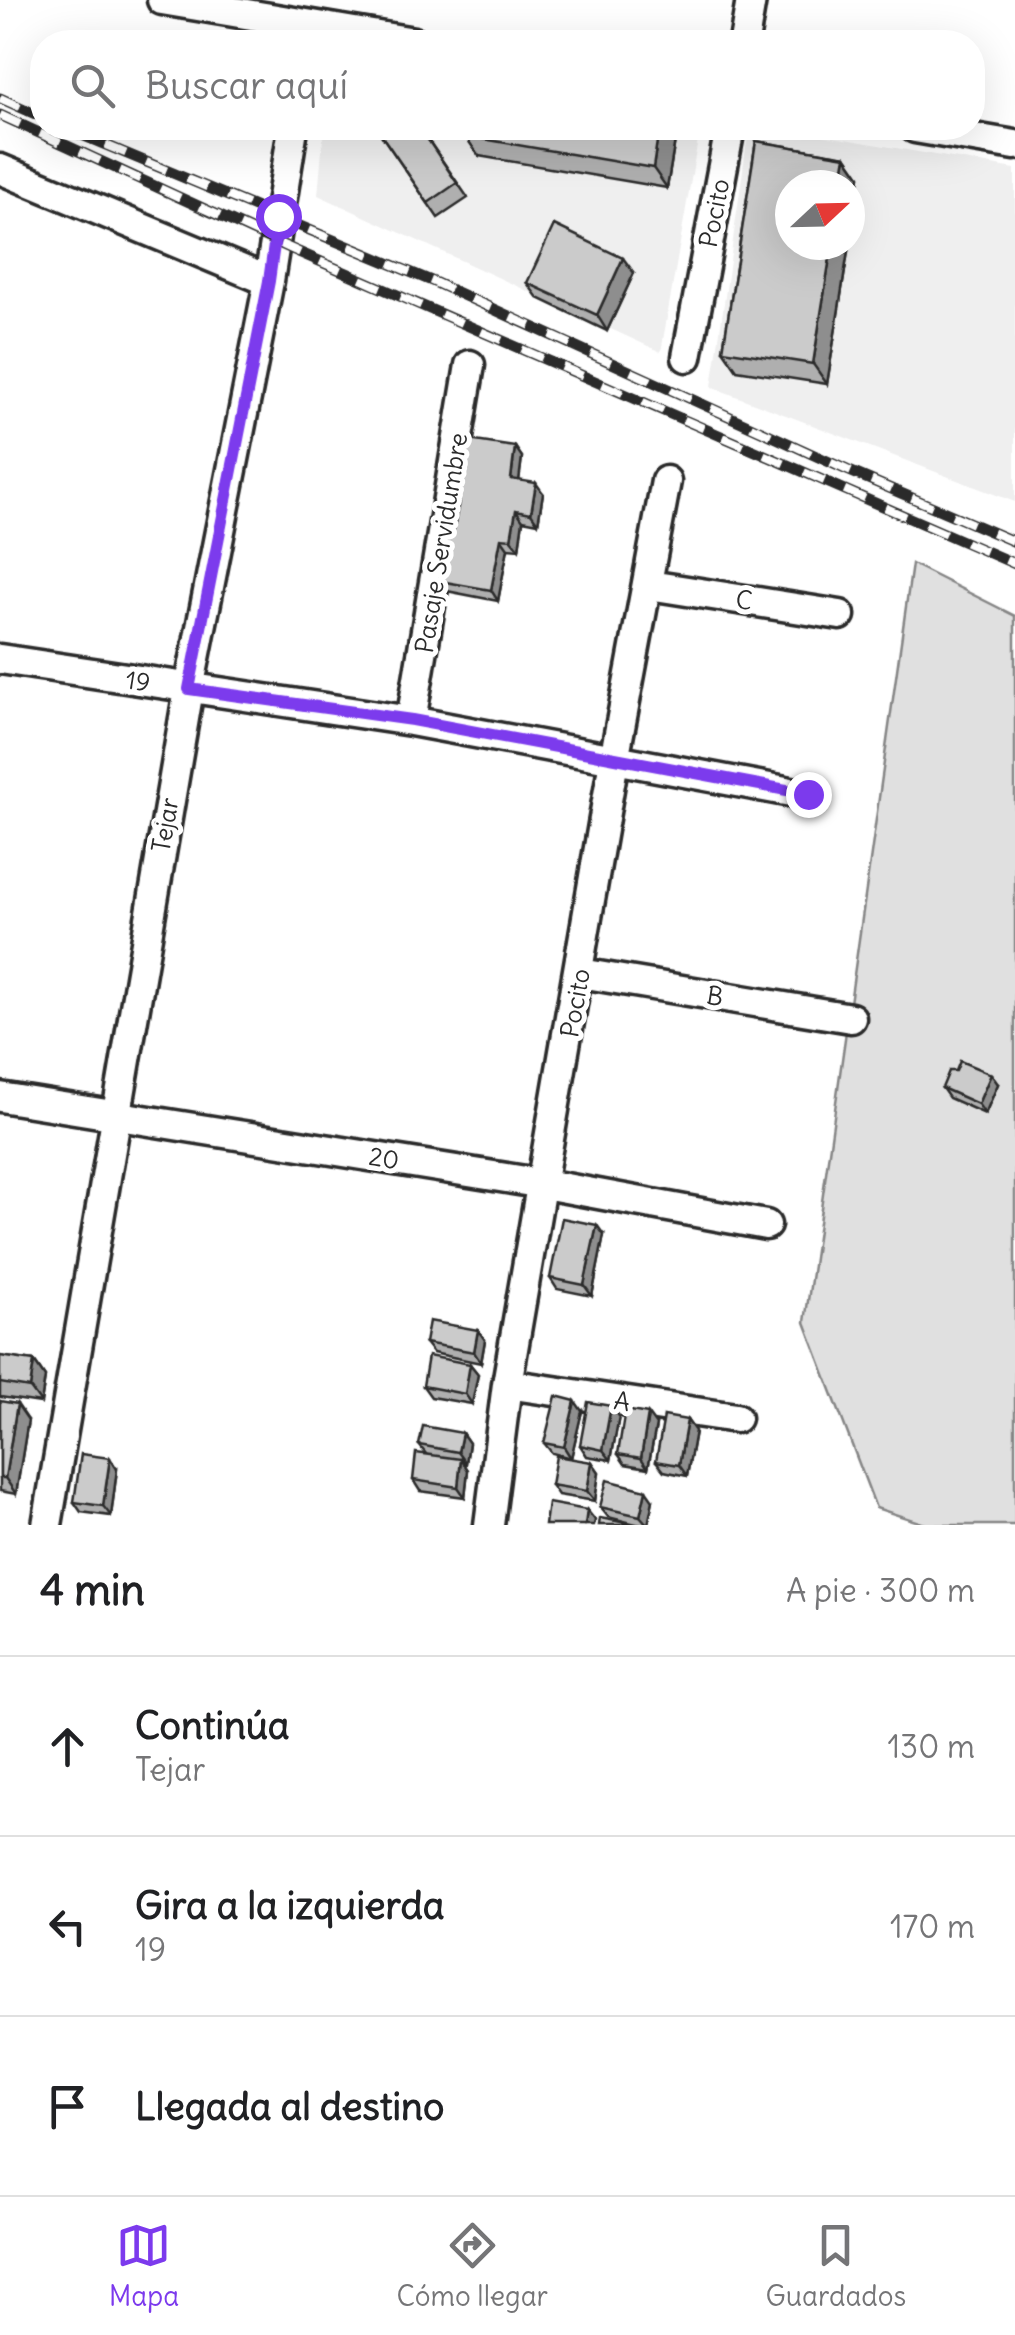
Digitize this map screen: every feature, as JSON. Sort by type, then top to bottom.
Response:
[{"type":"street","points":[[162,0],[350,30]]},
{"type":"street","points":[[746,30],[751,0]]},
{"type":"street","name":"Tejar","points":[[47,1525],[189,689],[269,281],[291,140]]},
{"type":"street","name":"Pocito","points":[[687,357],[728,140]]},
{"type":"street","points":[[985,140],[1015,145]]},
{"type":"street","points":[[0,169],[269,281]]},
{"type":"street","name":"Pasaje Servidumbre","points":[[412,720],[470,365]]},
{"type":"street","name":"Pocito","points":[[489,1525],[508,1384],[614,760],[666,482]]},
{"type":"street","name":"C","points":[[649,585],[840,614]]},
{"type":"street","name":"19","points":[[0,660],[412,720],[808,794]]},
{"type":"street","name":"B","points":[[580,973],[851,1018]]},
{"type":"street","name":"20","points":[[0,1097],[544,1184],[766,1224]]},
{"type":"street","name":"A","points":[[508,1384],[736,1418]]},
{"type":"shaded area","points":[[323,140],[698,140],[661,352],[318,195]]},
{"type":"shaded area","points":[[747,140],[850,140],[1015,169],[1015,502],[712,387]]},
{"type":"shaded area","points":[[912,564],[1015,616],[1015,1525],[928,1525],[876,1508],[805,1322]]},
{"type":"building","points":[[385,140],[428,140],[457,183],[428,203]]},
{"type":"building","points":[[488,140],[657,140],[653,168]]},
{"type":"building","points":[[756,141],[846,156],[844,170],[775,170],[775,260],[830,260],[813,364],[723,350]]},
{"type":"building","points":[[554,225],[623,258],[597,315],[527,283]]},
{"type":"building","points":[[462,439],[515,447],[511,479],[536,483],[531,513],[516,510],[511,539],[501,538],[491,590],[440,581],[448,528],[454,529],[459,501],[453,500]]},
{"type":"building","points":[[960,1061],[991,1074],[978,1104],[942,1088],[949,1071],[956,1071]]},
{"type":"building","points":[[562,1218],[597,1225],[584,1285],[550,1278]]},
{"type":"building","points":[[429,1321],[478,1330],[474,1352],[425,1343]]},
{"type":"building","points":[[0,1356],[34,1361],[30,1388],[0,1383]]},
{"type":"building","points":[[428,1356],[470,1364],[465,1394],[423,1386]]},
{"type":"building","points":[[556,1396],[575,1401],[564,1447],[544,1443]]},
{"type":"building","points":[[0,1401],[17,1404],[5,1478],[0,1478]]},
{"type":"building","points":[[588,1402],[611,1406],[603,1450],[580,1445]]},
{"type":"building","points":[[625,1410],[648,1414],[641,1458],[618,1454]]},
{"type":"building","points":[[664,1416],[687,1420],[679,1465],[656,1461]]},
{"type":"building","points":[[423,1426],[462,1433],[458,1452],[419,1445]]},
{"type":"building","points":[[416,1453],[461,1459],[458,1487],[413,1480]]},
{"type":"building","points":[[81,1454],[110,1458],[103,1506],[74,1502]]},
{"type":"building","points":[[556,1456],[592,1462],[587,1491],[551,1485]]},
{"type":"building","points":[[607,1480],[646,1490],[640,1516],[600,1507]]},
{"type":"building","points":[[548,1503],[587,1510],[585,1525],[545,1525]]},
{"type":"building","points":[[600,1518],[637,1525],[599,1525]]},
{"type":"railway","points":[[0,98],[30,112]]},
{"type":"railway","points":[[0,115],[30,129]]},
{"type":"railway","points":[[54,140],[294,250],[1015,564]]},
{"type":"railway","points":[[94,140],[434,282],[1015,542]]},
{"type":"route","points":[[278,216],[269,281],[189,689],[412,720],[808,794]]}]
